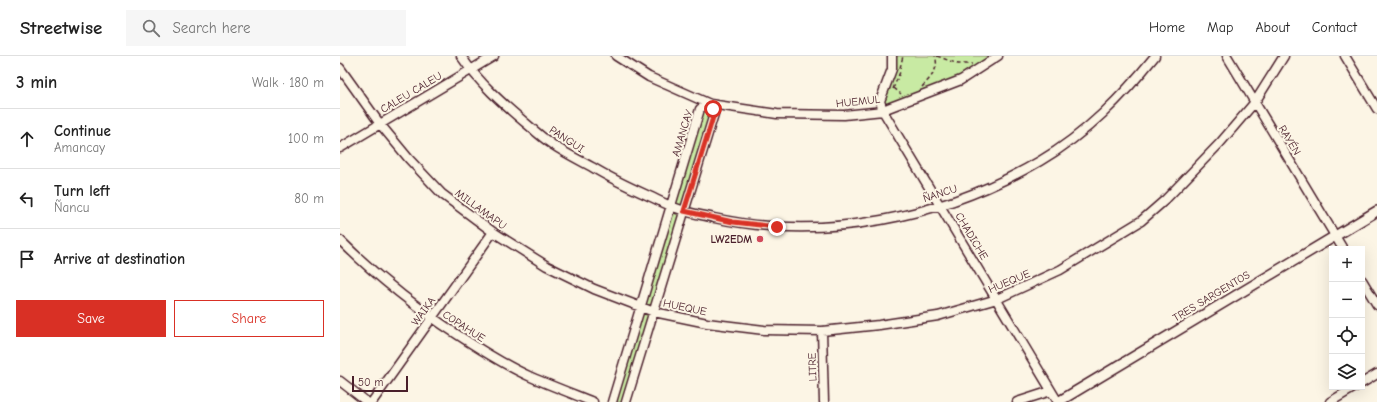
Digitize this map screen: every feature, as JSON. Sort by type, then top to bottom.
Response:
[{"type":"street","name":"PANGUI","points":[[461,56],[470,70],[498,100],[552,145],[614,180],[684,211]]},
{"type":"street","name":"CALEU CALEU","points":[[340,148],[494,56]]},
{"type":"street","name":"HUEMUL","points":[[616,56],[649,77],[710,104],[777,114],[844,115],[883,111],[961,80],[998,56]]},
{"type":"street","points":[[883,111],[880,101],[892,69],[892,56]]},
{"type":"street","name":"ÑANCU","points":[[684,211],[733,222],[777,227],[834,226],[891,219],[940,206],[985,190],[1040,161],[1082,132],[1106,112],[1129,88],[1155,56]]},
{"type":"street","name":"RAYÉN","points":[[1227,56],[1341,246]]},
{"type":"street","name":"HUEQUE","points":[[654,312],[707,323],[764,330],[822,331],[879,326],[938,316],[997,299],[1060,270],[1141,220],[1165,200],[1220,143],[1255,102],[1284,56]]},
{"type":"street","points":[[1345,56],[1377,110]]},
{"type":"street","name":"MILLAMAPU","points":[[340,68],[380,124],[409,159],[442,194],[493,232],[547,266],[594,289],[654,312]]},
{"type":"street","name":"AMANCAY","points":[[612,402],[700,109],[705,105],[710,104],[714,114],[626,402]]},
{"type":"street","name":"CHADICHE","points":[[883,111],[1058,402]]},
{"type":"street","name":"TRES SARGENTOS","points":[[1058,402],[1377,211]]},
{"type":"street","name":"WAIKA","points":[[372,402],[493,232]]},
{"type":"street","name":"COPAHUE","points":[[340,240],[361,262],[390,286],[432,318],[482,351],[531,377],[593,402]]},
{"type":"street","points":[[1363,282],[1377,305]]},
{"type":"street","name":"LITRE","points":[[822,331],[824,402]]},
{"type":"street","points":[[1365,381],[1377,374]]},
{"type":"street","points":[[340,381],[367,402]]},
{"type":"street","points":[[1330,402],[1350,390]]},
{"type":"street","points":[[1017,402],[1051,391]]},
{"type":"path","points":[[920,88],[932,77],[937,67],[936,56],[958,64],[974,64]]},
{"type":"path","points":[[894,88],[903,95]]},
{"type":"green space","points":[[896,56],[989,56],[964,74],[884,106],[884,99],[890,89]]},
{"type":"green space","points":[[707,109],[710,111],[710,115],[683,204],[680,206],[676,202],[704,110]]},
{"type":"green space","points":[[673,213],[678,215],[678,219],[652,304],[649,306],[645,303]]},
{"type":"green space","points":[[642,314],[647,315],[648,318],[623,402],[615,402]]},
{"type":"place","name":"LW2EDM","points":[[760,239]]},
{"type":"route","points":[[713,109],[714,114],[684,211],[733,222],[777,227]]}]
